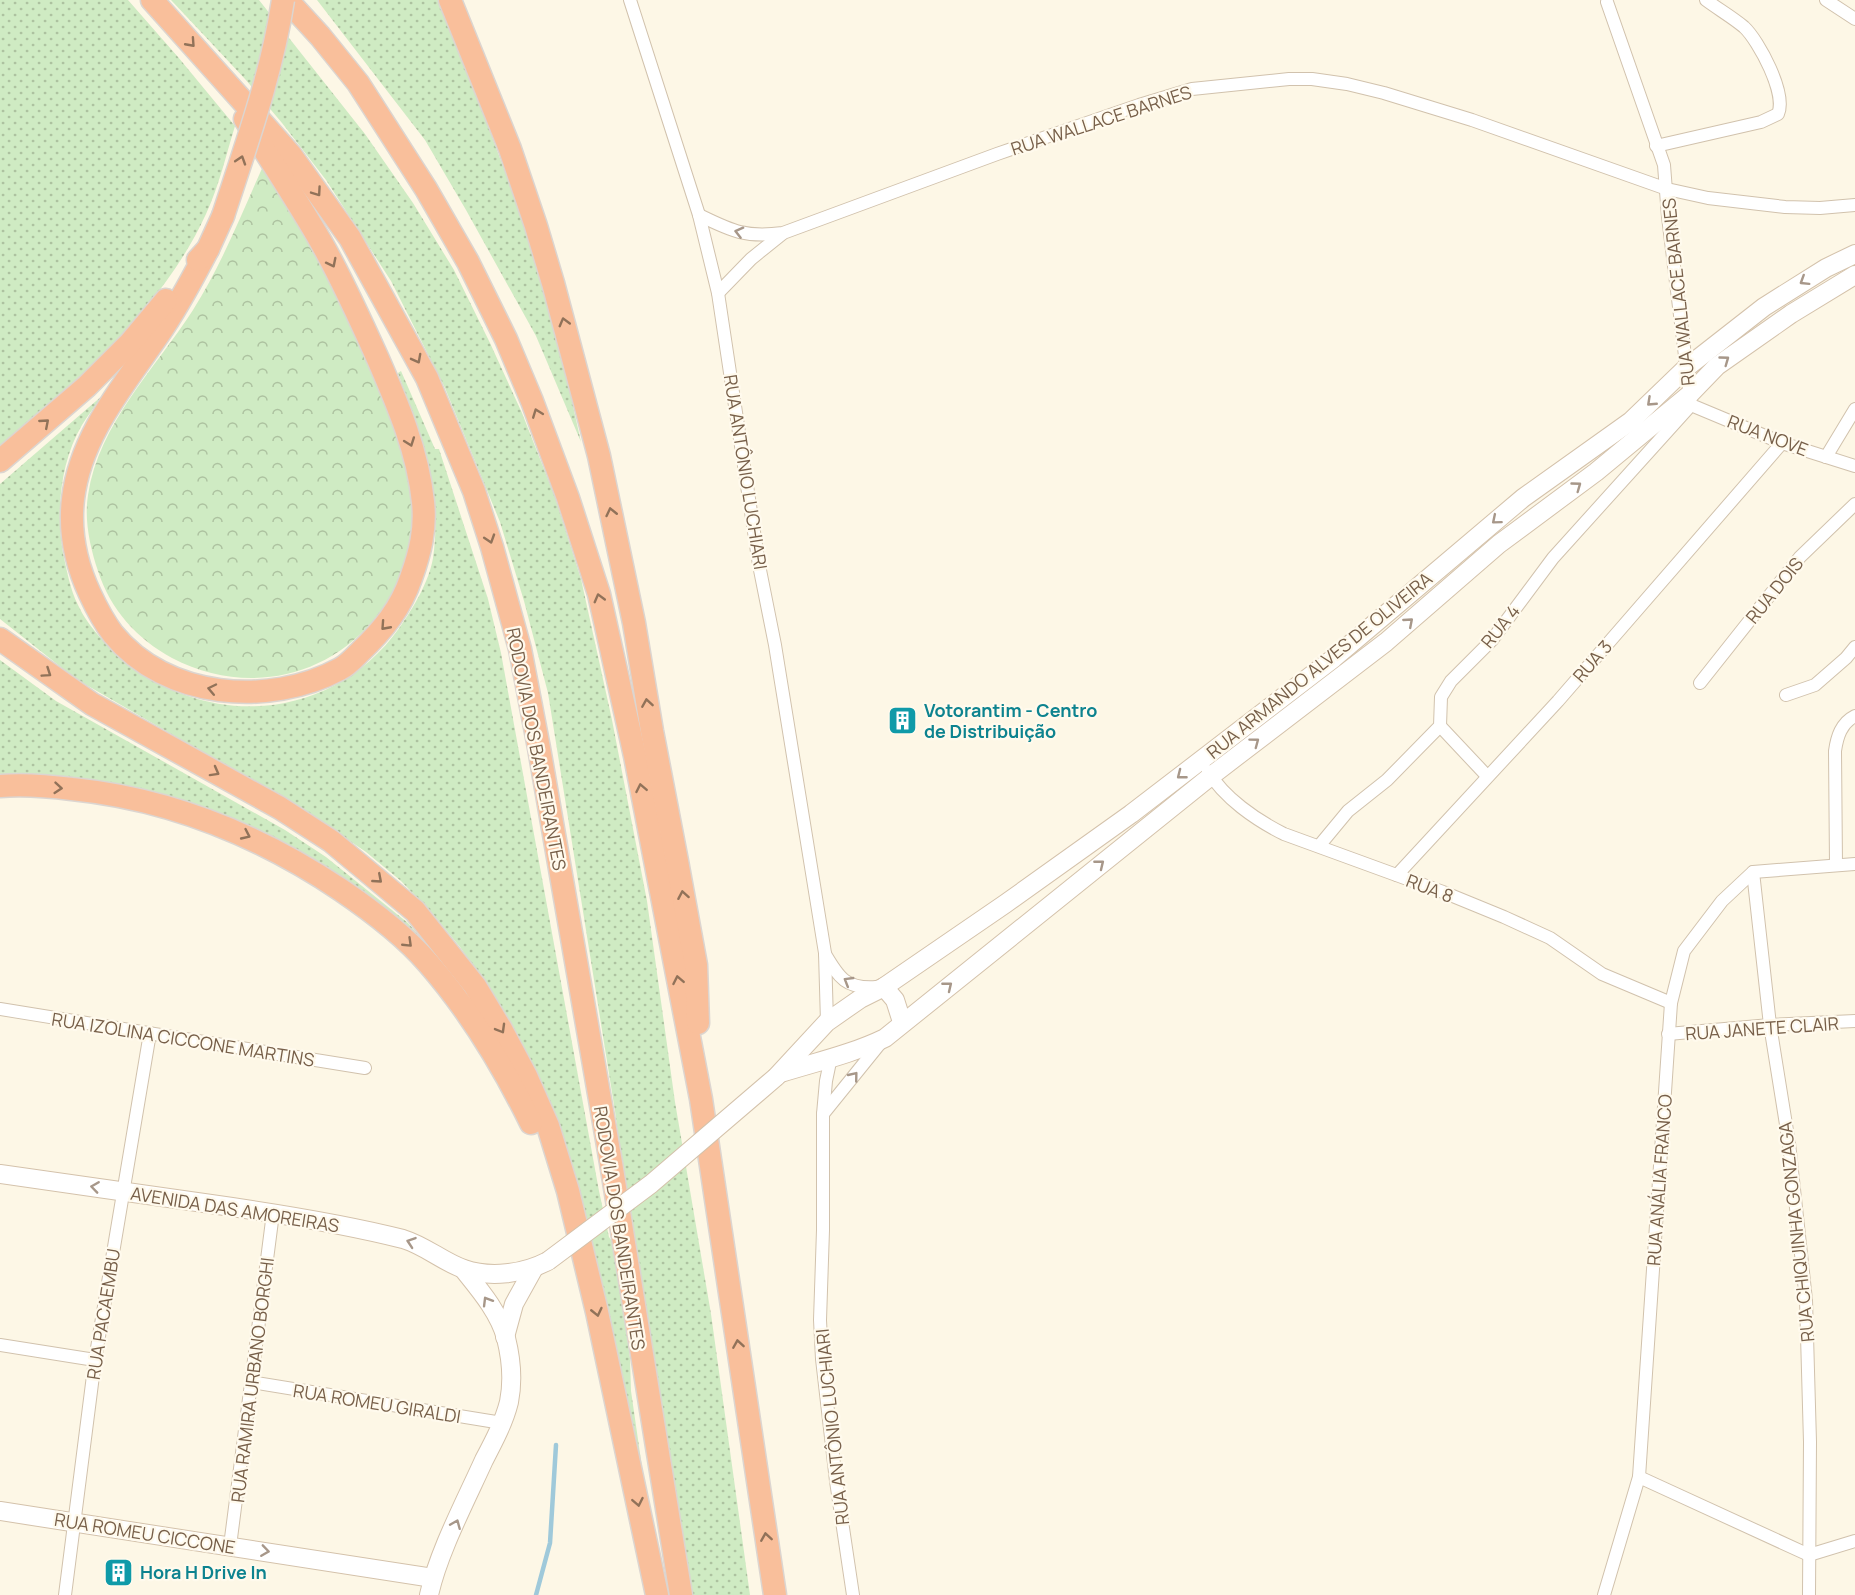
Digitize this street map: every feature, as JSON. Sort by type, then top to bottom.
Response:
[{"type":"highway","name":"RODOVIA DOS BANDEIRANTES","points":[[152,0],[290,154],[350,238],[427,378],[474,491],[520,649],[539,748],[611,1163],[681,1595]]},
{"type":"highway","points":[[215,70],[322,243],[358,313],[393,393],[414,452],[425,526],[420,554],[405,597],[391,620],[344,668],[313,681],[287,687],[229,693],[192,685],[153,668],[113,634],[95,606],[80,573],[72,528],[73,498],[83,456],[101,416],[183,297],[223,216],[250,132],[267,71],[285,0]]},
{"type":"highway","points":[[285,0],[320,36],[358,83],[426,189],[468,262],[506,339],[536,410],[571,508],[598,594],[635,756],[701,1099],[775,1595]]},
{"type":"highway","points":[[450,0],[510,149],[536,226],[611,508],[696,965],[701,1099]]},
{"type":"highway","points":[[0,461],[87,386],[130,343],[208,249]]},
{"type":"highway","points":[[0,639],[92,704],[280,808],[323,836],[376,877],[414,911],[475,986],[526,1076],[548,1126],[568,1191],[631,1466],[657,1595]]},
{"type":"highway","points":[[0,786],[36,786],[104,792],[194,814],[240,832],[311,870],[357,900],[394,930],[427,962],[485,1040],[512,1085],[536,1134],[584,1255]]},
{"type":"main road","name":"RUA ARMANDO ALVES DE OLIVEIRA","points":[[541,1265],[651,1184],[778,1075],[827,1022],[860,999],[884,987],[1061,864],[1202,759],[1334,658],[1523,498],[1631,421],[1686,368],[1764,307],[1826,268],[1855,254]]},
{"type":"main road","name":"RUA ARMANDO ALVES DE OLIVEIRA","points":[[778,1075],[852,1052],[885,1038],[902,1022],[1211,776],[1386,642],[1499,544],[1690,400],[1717,366],[1791,314],[1855,275]]},
{"type":"main road","points":[[884,987],[895,1000],[902,1022]]},
{"type":"main road","points":[[827,1022],[827,1041],[831,1057]]},
{"type":"main road","name":"AVENIDA DAS AMOREIRAS","points":[[0,1174],[273,1213],[405,1240],[435,1252],[463,1269],[483,1294],[506,1337]]},
{"type":"main road","name":"AVENIDA DAS AMOREIRAS","points":[[463,1269],[498,1274],[541,1265]]},
{"type":"main road","name":"AVENIDA DAS AMOREIRAS","points":[[431,1586],[502,1424],[511,1385],[506,1337],[514,1304],[541,1265]]},
{"type":"main road","name":"RUA ROMEU CICCONE","points":[[0,1511],[230,1546],[431,1586]]},
{"type":"street","name":"RUA ANTÔNIO LUCHIARI","points":[[630,0],[699,215],[718,293],[759,565],[779,666],[825,952],[827,1022]]},
{"type":"street","points":[[1656,146],[1761,122],[1778,114],[1781,103],[1772,71],[1755,41],[1745,28],[1706,0]]},
{"type":"street","points":[[1826,0],[1855,19]]},
{"type":"street","name":"RUA WALLACE BARNES","points":[[1607,2],[1664,165],[1690,400]]},
{"type":"street","name":"RUA WALLACE BARNES","points":[[699,215],[736,232],[761,236],[783,234],[986,158],[1139,105],[1192,89],[1289,79],[1312,79],[1347,84],[1384,93],[1472,120],[1667,189],[1708,198],[1785,207],[1820,208],[1855,205]]},
{"type":"street","name":"RUA WALLACE BARNES","points":[[718,293],[751,259],[783,234]]},
{"type":"street","name":"RUA NOVE","points":[[1690,400],[1782,443],[1855,466]]},
{"type":"street","name":"RUA 4","points":[[1440,726],[1441,697],[1452,681],[1491,640],[1553,558],[1690,400]]},
{"type":"street","points":[[1826,457],[1855,409]]},
{"type":"street","name":"RUA 3","points":[[1397,875],[1558,701],[1782,443]]},
{"type":"street","name":"RUA DOIS","points":[[1700,682],[1800,557],[1855,504]]},
{"type":"street","points":[[1786,695],[1815,685],[1846,658],[1855,646]]},
{"type":"street","points":[[1836,864],[1834,751],[1836,738],[1842,727],[1855,716]]},
{"type":"street","points":[[1319,846],[1348,811],[1387,780],[1440,726],[1487,776]]},
{"type":"street","name":"RUA 8","points":[[1202,759],[1211,776],[1255,819],[1284,834],[1443,892],[1526,926],[1550,938],[1602,974],[1671,1003]]},
{"type":"street","points":[[1753,872],[1855,864]]},
{"type":"street","name":"RUA ANÁLIA FRANCO","points":[[1604,1595],[1639,1477],[1671,1003],[1684,951],[1734,887],[1753,872]]},
{"type":"street","name":"RUA CHIQUINHA GONZAGA","points":[[1753,872],[1770,1025],[1789,1143],[1806,1300],[1810,1442],[1809,1595]]},
{"type":"street","name":"RUA ANTÔNIO LUCHIARI","points":[[825,952],[837,975],[849,983],[860,988],[884,987]]},
{"type":"street","name":"RUA IZOLINA CICCONE MARTINS","points":[[0,1009],[365,1068]]},
{"type":"street","name":"RUA JANETE CLAIR","points":[[1668,1034],[1770,1025],[1855,1021]]},
{"type":"street","name":"RUA PACAEMBU","points":[[65,1595],[95,1360],[150,1033]]},
{"type":"street","points":[[823,1114],[885,1038]]},
{"type":"street","name":"RUA ANTÔNIO LUCHIARI","points":[[831,1057],[823,1114],[820,1320],[822,1359],[836,1481],[853,1595]]},
{"type":"street","name":"RUA RAMIRA URBANO BORGHI","points":[[230,1546],[273,1213]]},
{"type":"street","points":[[0,1345],[95,1360]]},
{"type":"street","name":"RUA ROMEU GIRALDI","points":[[251,1382],[502,1424]]},
{"type":"street","points":[[1639,1477],[1809,1555],[1855,1541]]},
{"type":"green space","points":[[0,0],[128,0],[235,126],[211,203],[188,249],[166,282],[115,342],[0,450]]},
{"type":"green space","points":[[171,0],[259,0],[365,134],[413,203],[454,270],[522,413],[555,497],[581,579],[612,720],[647,901],[675,1102],[711,1314],[750,1595],[691,1595],[636,1270],[615,1111],[548,693],[500,522],[445,388],[391,281],[326,180],[282,123],[245,79]]},
{"type":"green space","points":[[317,0],[439,0],[501,159],[534,256],[554,325],[581,442],[536,336],[425,140]]},
{"type":"green space","points":[[264,164],[323,268],[377,384],[406,466],[412,503],[412,520],[409,544],[396,589],[372,622],[352,642],[329,658],[304,669],[279,676],[252,678],[225,676],[198,669],[172,658],[147,642],[126,622],[103,585],[95,562],[87,524],[87,504],[94,469],[116,420],[203,293],[231,238]]},
{"type":"green space","points":[[401,371],[435,449],[439,449],[488,599],[501,653],[599,1191],[609,1237],[614,1244],[644,1481],[591,1246],[490,990],[460,947],[401,881],[366,852],[319,820],[76,679],[0,619],[0,484],[103,395],[84,421],[75,439],[64,471],[60,504],[61,537],[69,580],[78,605],[93,629],[128,663],[162,685],[198,699],[235,706],[272,705],[308,697],[342,681],[373,658],[400,627],[424,585],[433,558],[435,510],[432,486],[428,464],[398,373]]},
{"type":"green space","points":[[0,660],[56,701],[285,830],[326,857],[408,923],[452,973],[279,843],[0,778]]},
{"type":"waterway","points":[[536,1595],[550,1543],[556,1445]]},
{"type":"place","name":"Votorantim - Centro de Distribuição","points":[[903,720]]},
{"type":"place","name":"Hora H Drive In","points":[[119,1572]]}]
